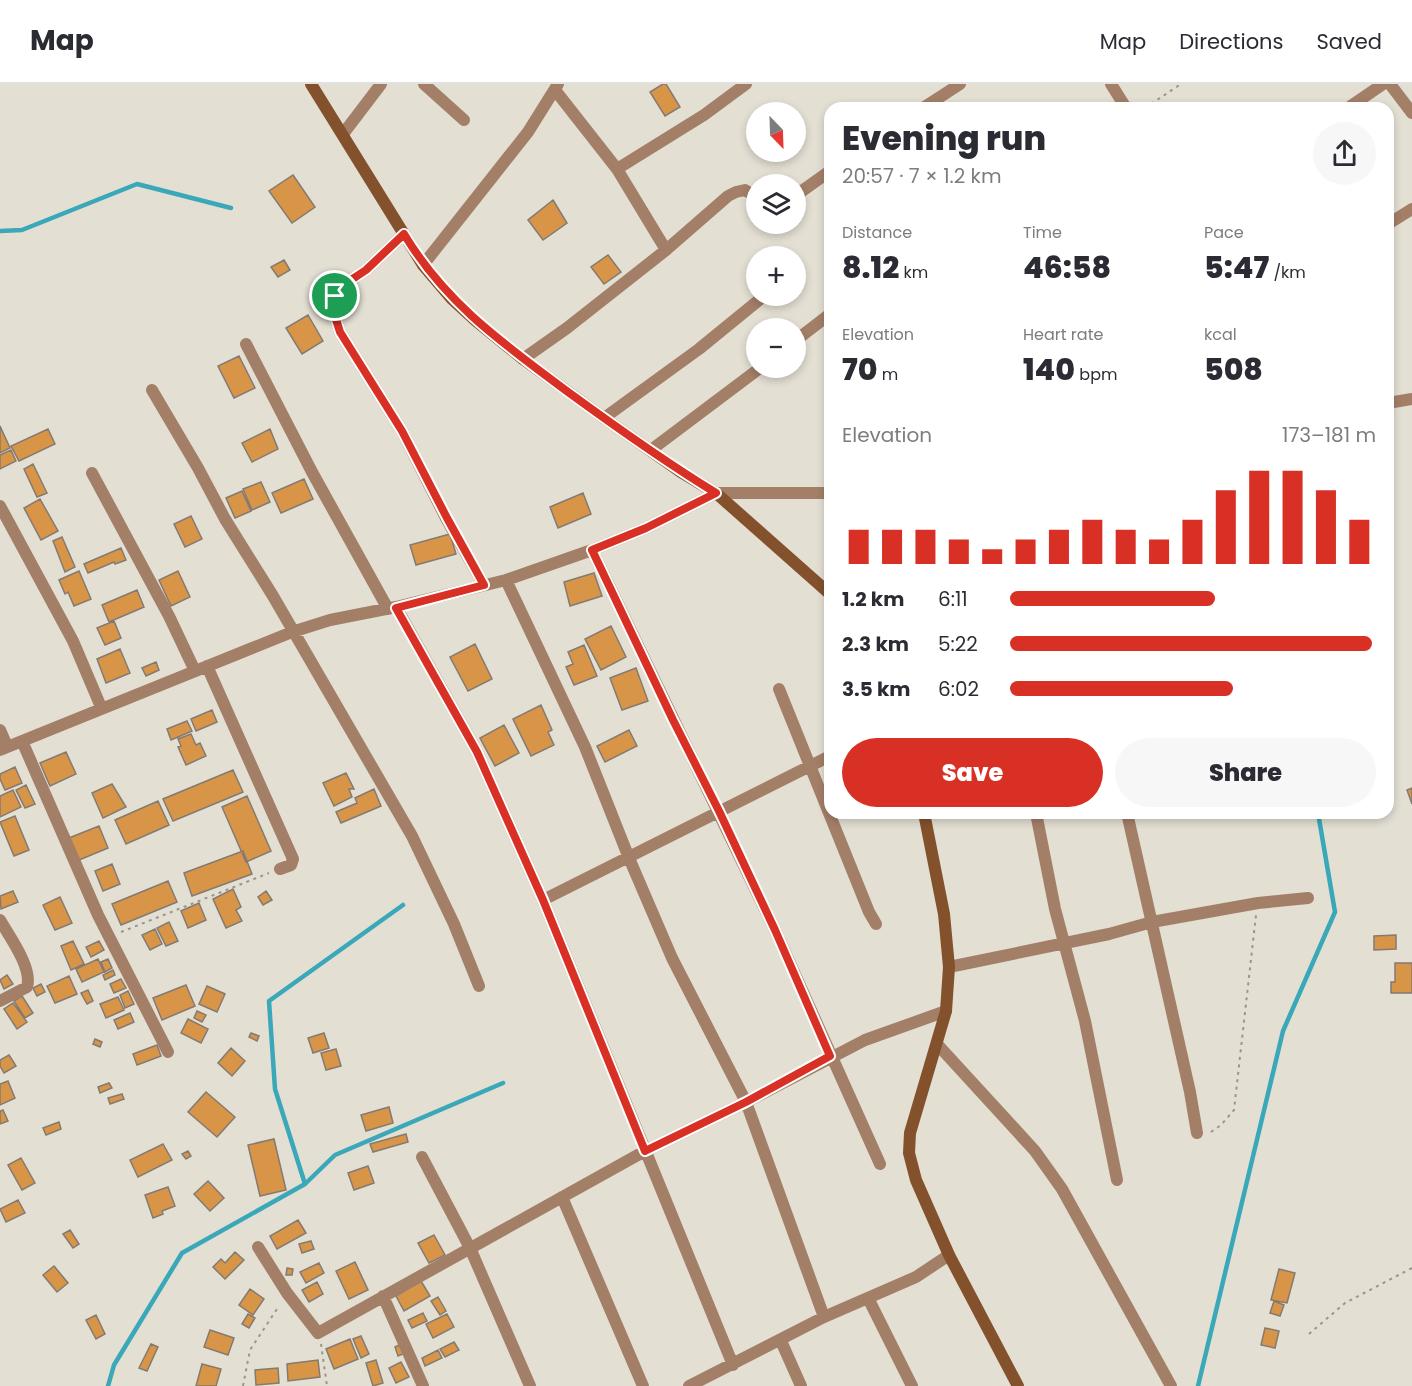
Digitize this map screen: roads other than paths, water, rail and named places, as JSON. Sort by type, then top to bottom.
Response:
[{"type":"street","points":[[311,84],[423,266],[474,320],[604,418],[681,472],[716,493],[824,589]]},
{"type":"street","points":[[343,134],[381,84]]},
{"type":"street","points":[[424,84],[464,120]]},
{"type":"street","points":[[617,169],[704,115],[746,84]]},
{"type":"street","points":[[932,102],[960,84]]},
{"type":"street","points":[[1111,84],[1122,102]]},
{"type":"street","points":[[1357,102],[1383,84]]},
{"type":"street","points":[[1390,84],[1412,113]]},
{"type":"street","points":[[423,266],[528,132],[557,87],[617,169],[666,250]]},
{"type":"street","points":[[806,188],[824,175]]},
{"type":"street","points":[[523,359],[567,328],[666,250],[710,211],[736,192],[746,191]]},
{"type":"street","points":[[1394,220],[1412,209]]},
{"type":"street","points":[[404,234],[366,270],[345,284],[335,296],[333,310],[340,332],[402,431],[484,585]]},
{"type":"street","points":[[604,418],[699,349],[752,306]]},
{"type":"street","points":[[806,333],[824,319]]},
{"type":"street","points":[[246,344],[312,472],[477,752],[543,900],[733,1365]]},
{"type":"street","points":[[651,450],[747,378]]},
{"type":"street","points":[[152,390],[225,519],[273,596],[412,836],[454,924],[479,986]]},
{"type":"street","points":[[1394,403],[1412,399]]},
{"type":"street","points":[[93,473],[169,616],[201,668],[293,859],[291,865],[280,869]]},
{"type":"street","points":[[0,730],[4,748],[292,632],[330,620],[392,608],[506,580],[592,550],[646,528],[716,493],[824,493]]},
{"type":"street","points":[[0,506],[73,641],[101,707]]},
{"type":"street","points":[[592,550],[775,930],[880,1164]]},
{"type":"street","points":[[506,580],[585,747],[672,958],[746,1102],[824,1317]]},
{"type":"street","points":[[779,689],[824,802]]},
{"type":"street","points":[[22,741],[108,937],[168,1052]]},
{"type":"street","points":[[543,900],[824,759]]},
{"type":"street","points":[[831,819],[876,924]]},
{"type":"street","points":[[925,819],[944,914],[949,967],[946,1011],[910,1132],[909,1153],[916,1180],[949,1255],[1018,1386]]},
{"type":"street","points":[[1037,819],[1053,899],[1085,1022],[1117,1180]]},
{"type":"street","points":[[1128,819],[1197,1133]]},
{"type":"street","points":[[949,967],[1109,934],[1152,922],[1258,903],[1308,898]]},
{"type":"street","points":[[0,920],[20,955],[29,980],[27,987],[0,1001]]},
{"type":"street","points":[[258,1247],[318,1333],[645,1151],[746,1102],[830,1056],[865,1040],[946,1011]]},
{"type":"street","points":[[937,1044],[1035,1151],[1062,1189],[1171,1386]]},
{"type":"street","points":[[422,1157],[470,1248],[530,1386]]},
{"type":"street","points":[[562,1197],[643,1386]]},
{"type":"street","points":[[691,1386],[824,1317],[916,1277],[949,1255]]},
{"type":"street","points":[[383,1296],[423,1386]]},
{"type":"street","points":[[868,1298],[912,1386]]},
{"type":"street","points":[[781,1341],[801,1386]]},
{"type":"waterway","points":[[0,231],[22,230],[137,184],[231,208]]},
{"type":"waterway","points":[[1198,1386],[1283,1031],[1335,912],[1319,819]]},
{"type":"waterway","points":[[305,1184],[275,1089],[269,1001],[403,905]]},
{"type":"waterway","points":[[108,1386],[114,1365],[182,1253],[305,1184],[335,1155],[503,1083]]}]
